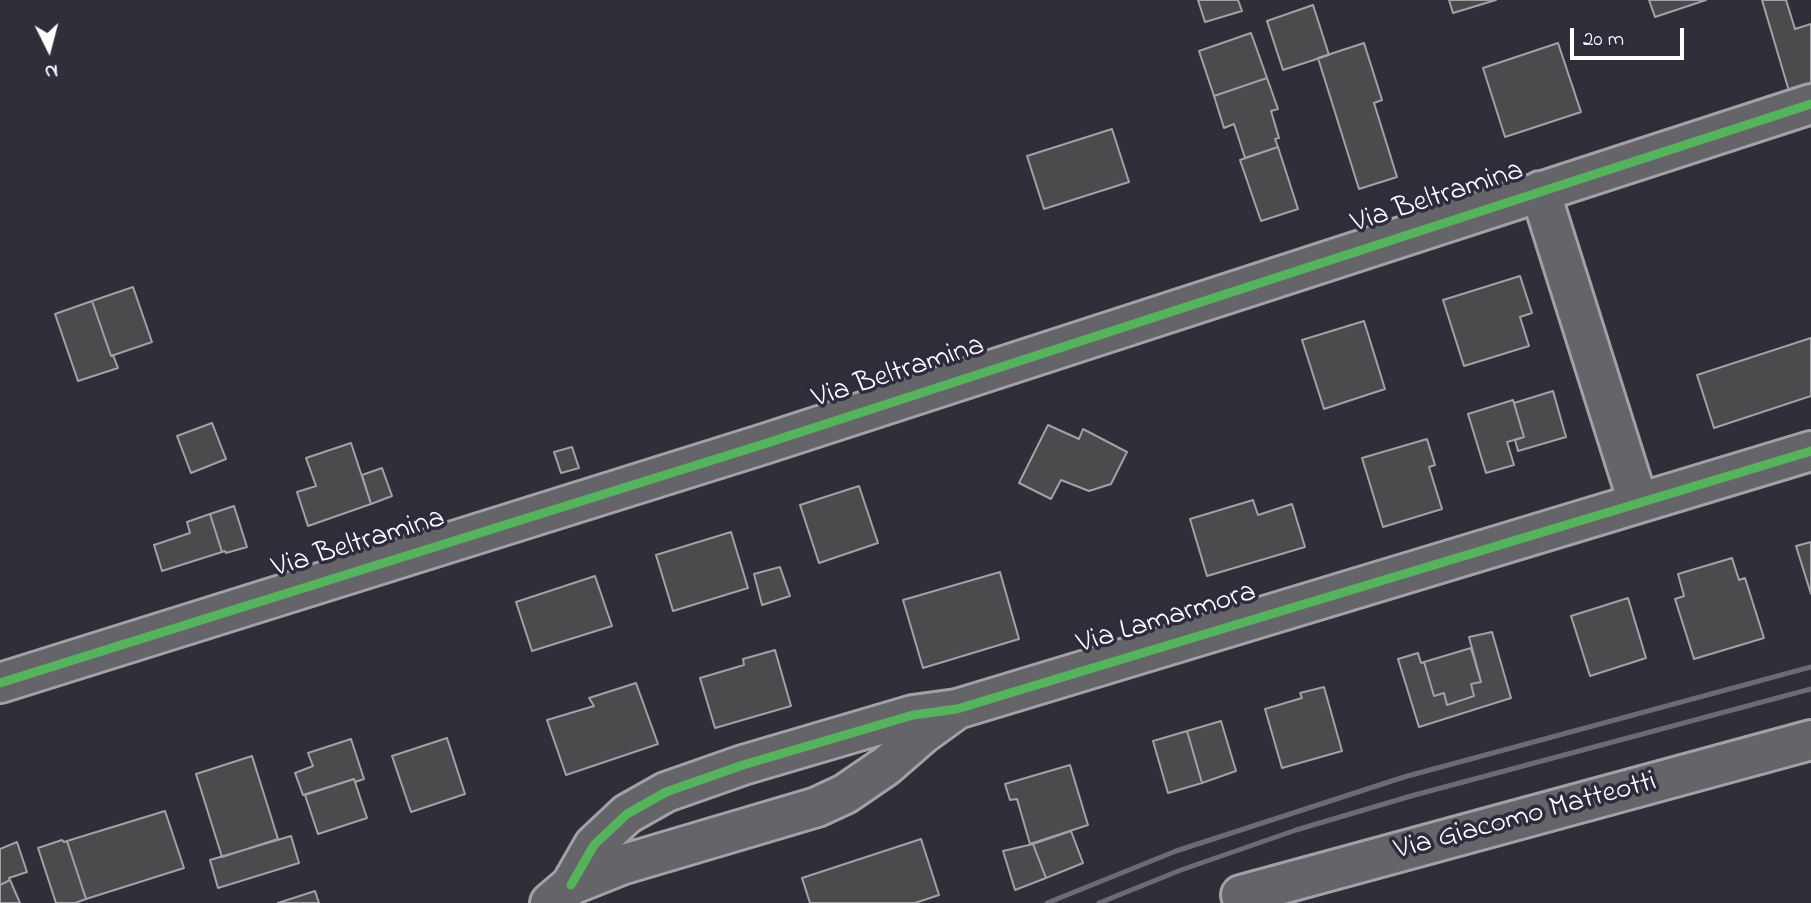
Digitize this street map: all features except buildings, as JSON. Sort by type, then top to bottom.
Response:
[{"type":"street","name":"Via Beltramina","points":[[0,684],[738,452],[1811,104]]},
{"type":"street","points":[[1540,191],[1638,502]]},
{"type":"street","name":"Via Lamarmora","points":[[560,894],[594,845],[627,814],[666,792],[743,765],[913,715],[957,709],[1811,451]]},
{"type":"street","name":"Via Lamarmora","points":[[560,894],[621,865],[817,807],[845,794],[886,766],[957,709]]},
{"type":"street","name":"Via Giacomo Matteotti","points":[[1241,895],[1811,740]]},
{"type":"railway","points":[[1047,903],[1176,851],[1404,777],[1811,667]]},
{"type":"railway","points":[[1099,903],[1181,870],[1296,830],[1411,796],[1811,689]]},
{"type":"cycle path","points":[[0,683],[764,444],[1811,104]]},
{"type":"cycle path","points":[[571,885],[594,845],[627,814],[666,792],[743,765],[913,715],[957,709],[1811,451]]}]
